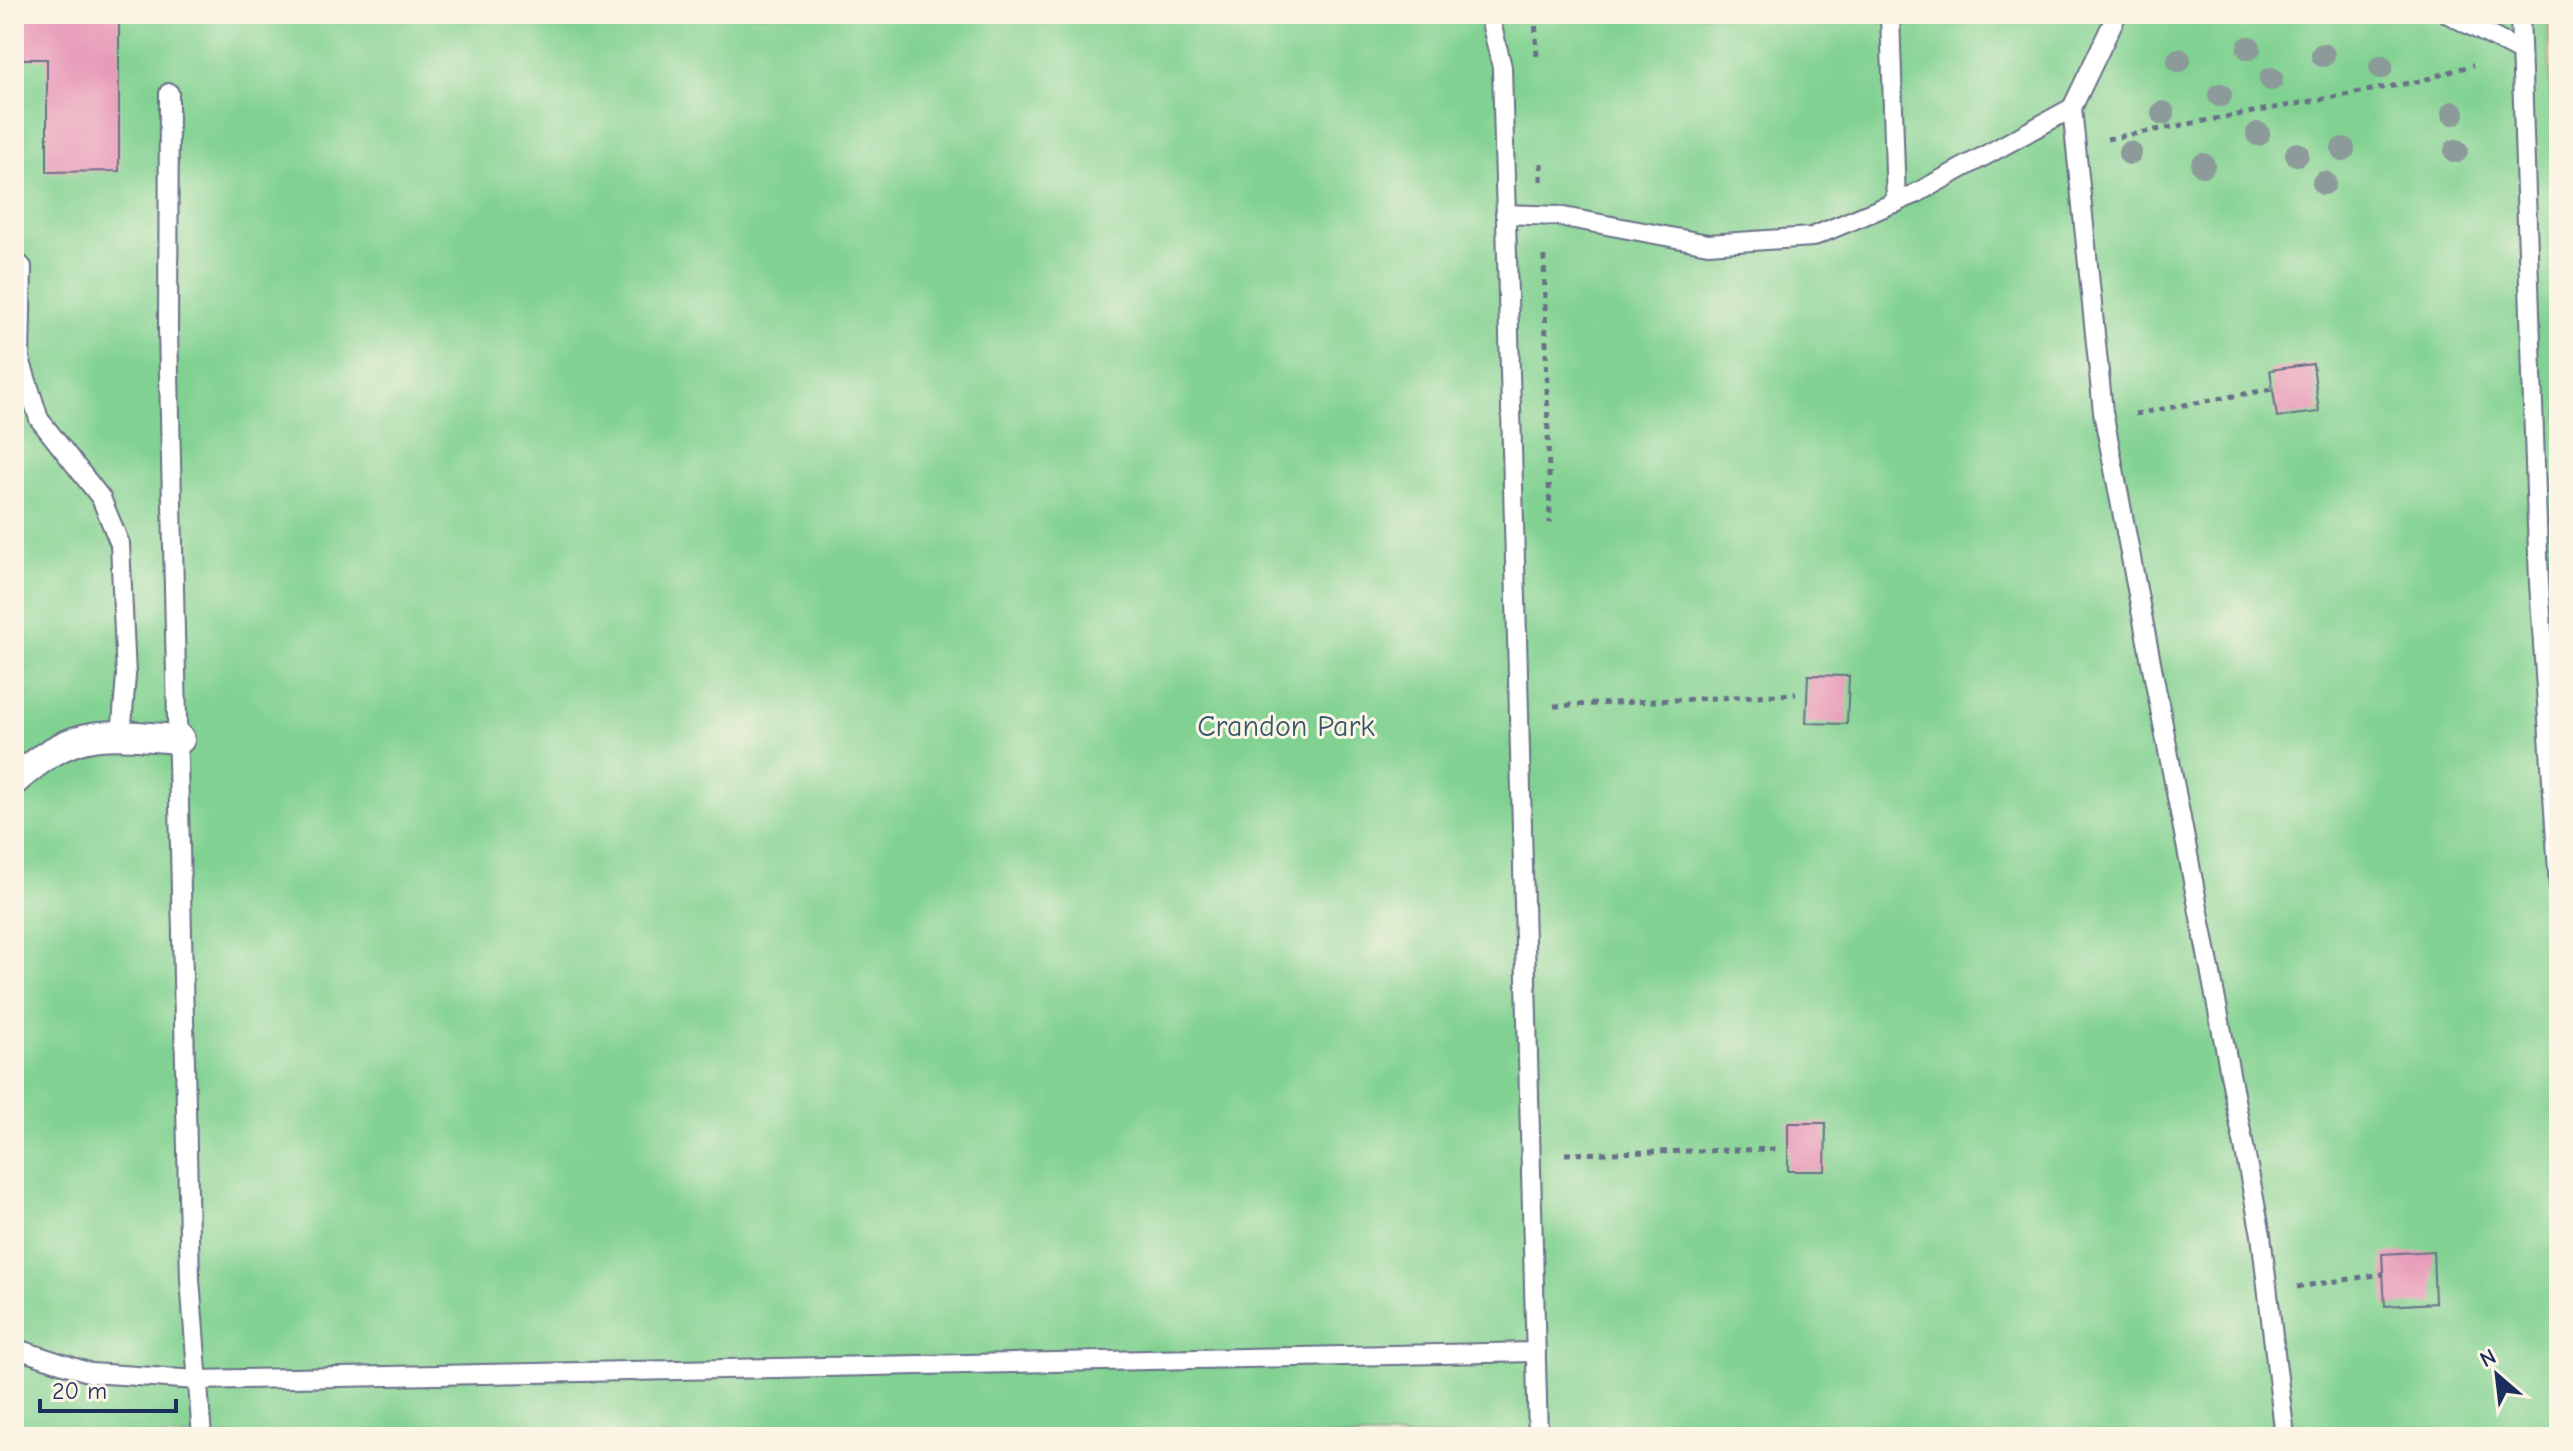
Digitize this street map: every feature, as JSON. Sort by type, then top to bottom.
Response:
[{"type":"street","points":[[14,781],[43,755],[81,737],[180,739]]},
{"type":"lane","points":[[1890,14],[1896,203]]},
{"type":"lane","points":[[2117,14],[2072,108],[2105,419],[2261,1235],[2285,1437]]},
{"type":"lane","points":[[2448,14],[2520,51]]},
{"type":"lane","points":[[2520,14],[2539,583],[2559,886]]},
{"type":"lane","points":[[1491,18],[1502,67],[1538,1437]]},
{"type":"lane","points":[[169,93],[168,330],[180,739],[190,1279],[202,1437]]},
{"type":"lane","points":[[1505,214],[1558,216],[1708,244],[1812,237],[1896,203],[2072,108]]},
{"type":"lane","points":[[14,259],[22,267],[20,359],[39,419],[101,498],[120,544],[126,676],[121,736]]},
{"type":"lane","points":[[14,1348],[91,1373],[198,1380],[1536,1352]]},
{"type":"path","points":[[2075,144],[2212,122],[2420,81],[2520,51]]},
{"type":"path","points":[[2105,419],[2272,389]]},
{"type":"path","points":[[1554,706],[1796,694]]},
{"type":"path","points":[[1565,1154],[1780,1149]]},
{"type":"path","points":[[2267,1291],[2383,1274]]},
{"type":"green space","name":"Crandon Park","points":[[14,14],[2559,14],[2559,1437],[14,1437]]},
{"type":"sand","points":[[2548,14],[2559,14],[2559,308]]},
{"type":"building","points":[[14,14],[119,14],[119,171],[47,172],[47,59],[14,59]]},
{"type":"building","points":[[2313,364],[2319,412],[2277,417],[2270,370]]},
{"type":"building","points":[[1808,675],[1849,676],[1847,724],[1806,723]]},
{"type":"building","points":[[1788,1123],[1826,1123],[1825,1171],[1788,1171]]},
{"type":"building","points":[[2433,1251],[2435,1303],[2385,1306],[2382,1254]]}]
